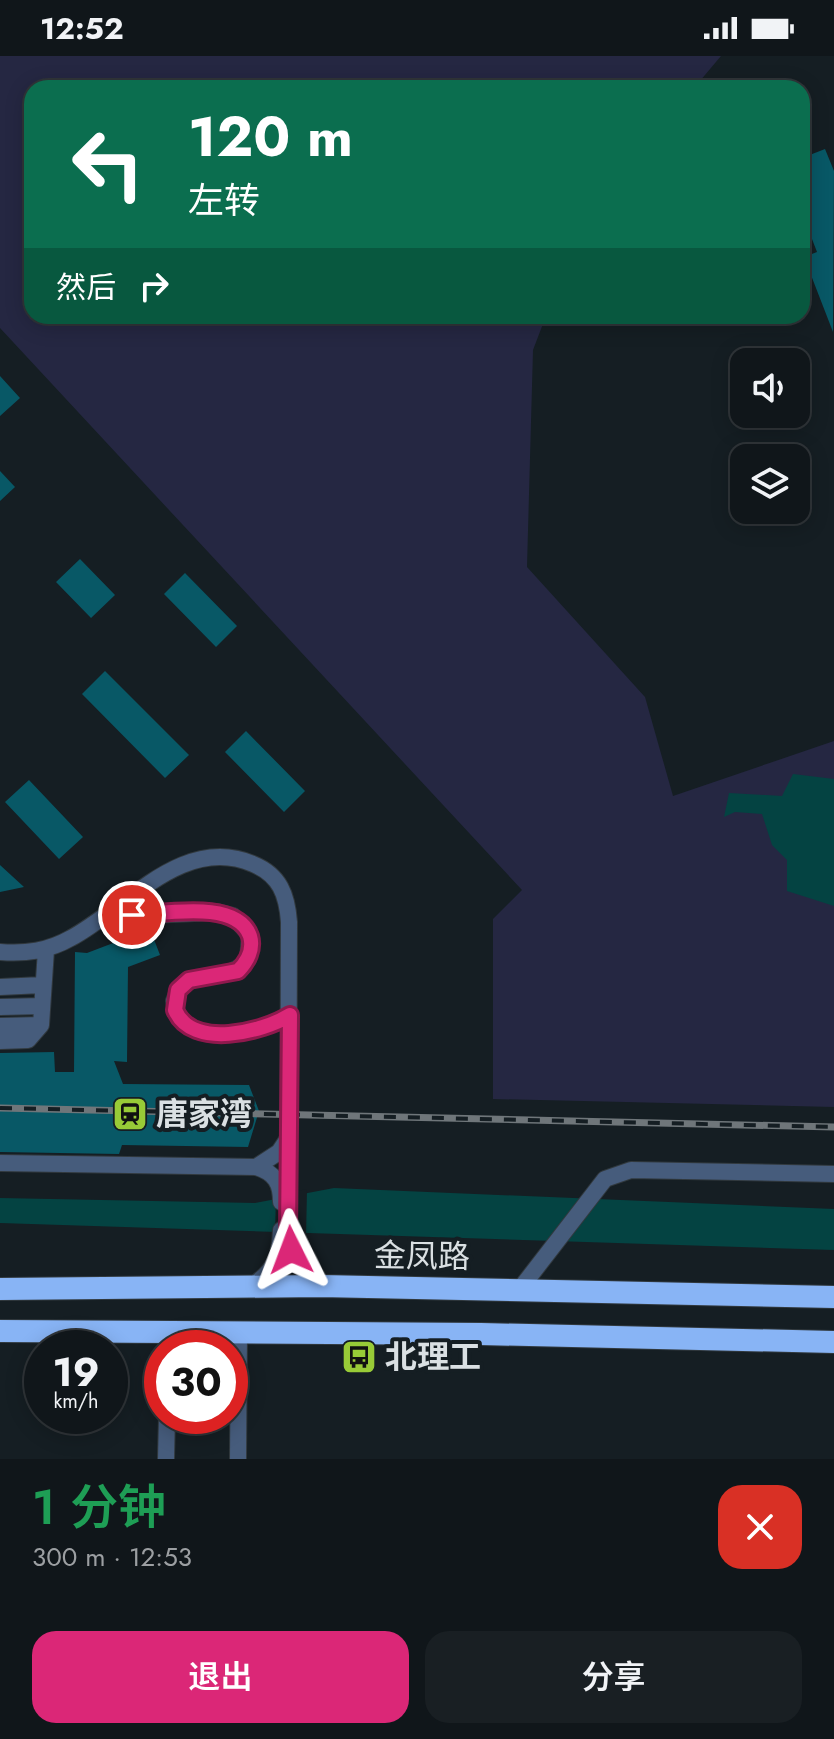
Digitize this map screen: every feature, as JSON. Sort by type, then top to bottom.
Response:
[{"type":"highway","name":"金凤路","points":[[4,1289],[253,1285],[828,1293]]},
{"type":"highway","points":[[5,1331],[144,1339]]},
{"type":"highway","points":[[248,1333],[834,1342]]},
{"type":"street","points":[[0,952],[46,950],[104,917],[150,883],[197,860],[223,855],[259,866],[278,880],[288,905],[290,1015],[284,1236],[271,1272],[253,1285]]},
{"type":"street","points":[[104,917],[217,912],[233,916],[250,935],[248,959],[232,974],[196,977],[183,984],[174,1001],[177,1016],[185,1025],[202,1033],[259,1031],[290,1015]]},
{"type":"street","points":[[0,1041],[28,1040],[41,1025],[46,950]]},
{"type":"street","points":[[0,987],[42,985]]},
{"type":"street","points":[[0,1007],[42,1006]]},
{"type":"street","points":[[0,1026],[41,1025]]},
{"type":"street","points":[[256,1167],[269,1161],[289,1137]]},
{"type":"street","points":[[0,1163],[256,1167],[269,1171],[285,1187]]},
{"type":"street","points":[[520,1289],[605,1179],[631,1170],[834,1174]]},
{"type":"street","points":[[284,1236],[305,1274],[321,1286]]},
{"type":"street","points":[[166,1459],[167,1434]]},
{"type":"street","points":[[238,1434],[238,1459]]},
{"type":"shaded area","points":[[0,56],[721,56],[701,80],[24,80],[24,324],[543,324],[533,350],[527,567],[645,697],[673,796],[834,741],[834,1107],[493,1099],[493,919],[522,890],[0,328]]},
{"type":"shaded area","points":[[793,774],[834,779],[834,906],[787,891],[787,860],[772,845],[762,814],[735,812],[724,817],[729,793],[782,796]]},
{"type":"shaded area","points":[[334,1188],[834,1209],[834,1250],[0,1223],[0,1198],[255,1203]]},
{"type":"pier","points":[[307,1189],[306,1237],[275,1236],[276,1195]]},
{"type":"building","points":[[825,149],[834,171],[833,332],[810,273],[810,255],[817,252],[810,234],[810,155]]},
{"type":"building","points":[[0,376],[20,398],[0,416]]},
{"type":"building","points":[[0,471],[15,487],[0,501]]},
{"type":"building","points":[[80,559],[115,595],[91,618],[56,582]]},
{"type":"building","points":[[185,573],[237,626],[216,647],[164,594]]},
{"type":"building","points":[[105,671],[189,755],[165,778],[82,694]]},
{"type":"building","points":[[246,731],[305,791],[284,812],[225,752]]},
{"type":"building","points":[[29,780],[83,837],[59,859],[5,802]]},
{"type":"building","points":[[0,865],[24,887],[0,892]]},
{"type":"building","name":"唐家湾","points":[[150,929],[160,955],[128,967],[127,1062],[114,1061],[123,1084],[249,1085],[259,1111],[248,1147],[122,1145],[119,1154],[0,1152],[0,1053],[54,1052],[55,1072],[74,1072],[75,952],[87,953]]},
{"type":"railway","points":[[0,1108],[834,1127]]},
{"type":"place","name":"唐家湾","points":[[130,1114]]},
{"type":"place","name":"北理工","points":[[359,1357]]},
{"type":"route","points":[[132,915],[225,913],[241,922],[250,935],[252,942],[248,959],[238,971],[196,977],[178,990],[175,1010],[190,1029],[202,1033],[259,1031],[290,1015],[288,1236],[291,1250]]}]
